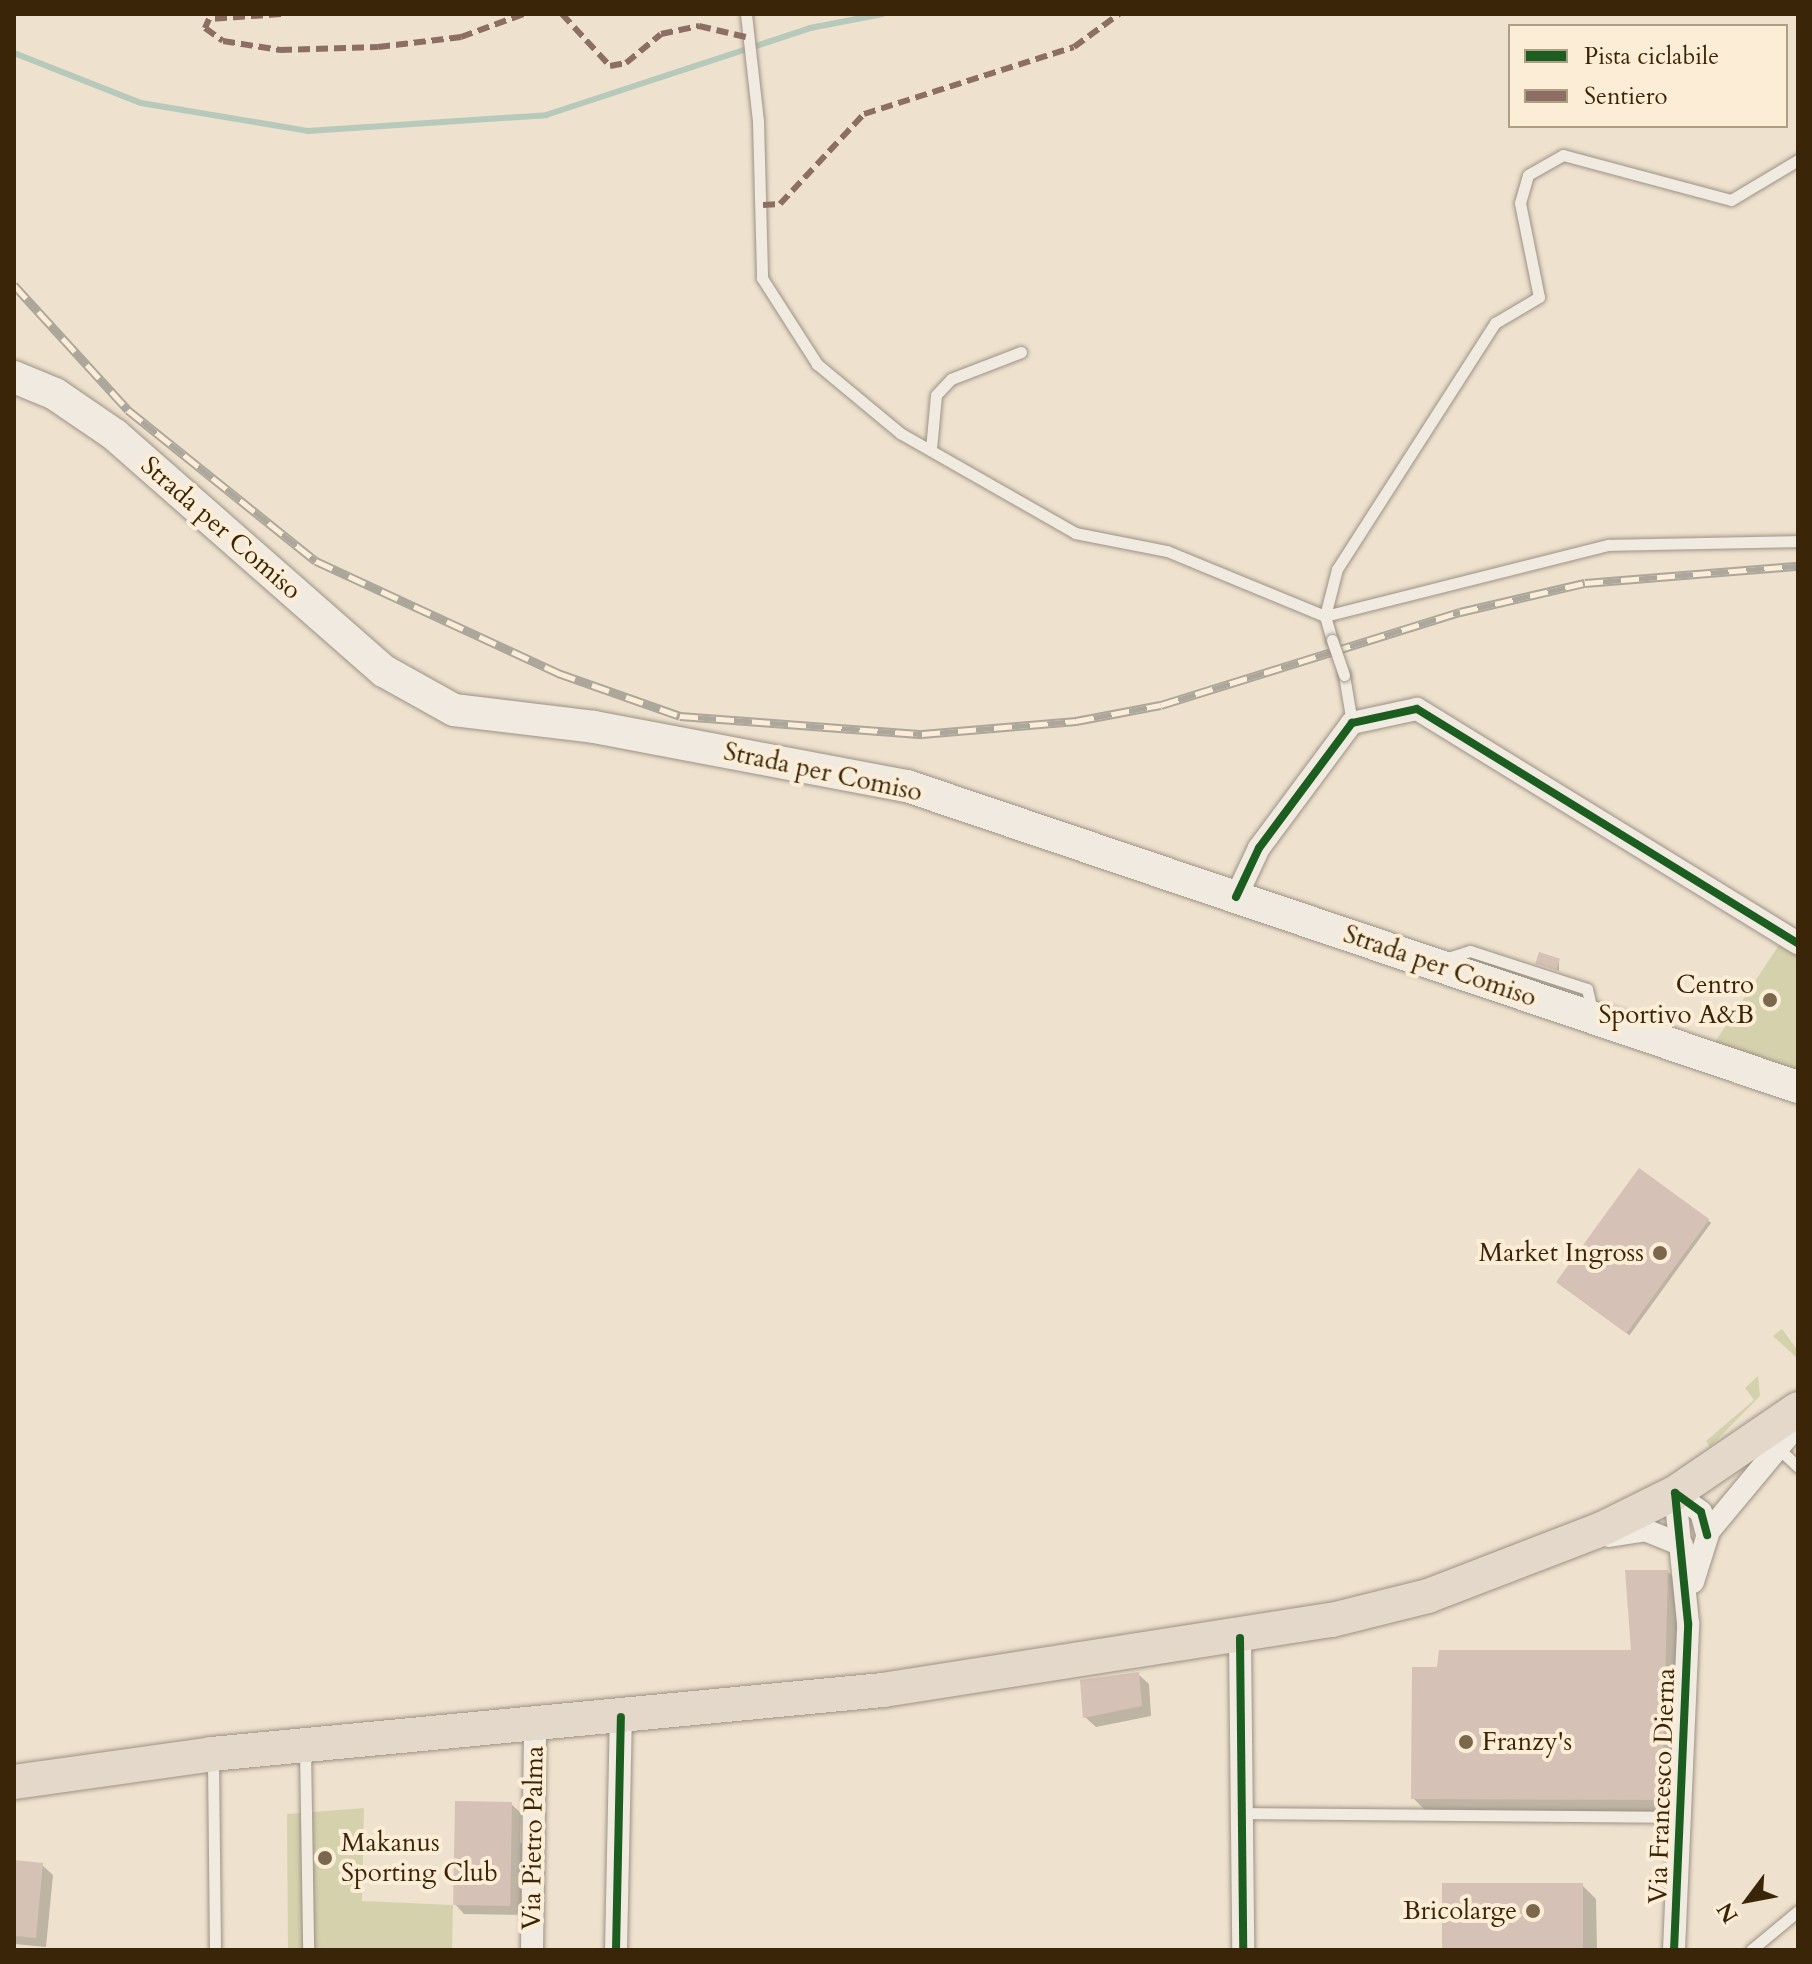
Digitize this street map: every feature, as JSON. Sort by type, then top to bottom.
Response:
[{"type":"main road","name":"Strada per Comiso","points":[[14,377],[55,394],[115,435],[384,671],[454,710],[866,776],[1798,1087]]},
{"type":"main road","points":[[14,1782],[212,1754],[535,1726],[883,1690],[1240,1638],[1428,1596],[1557,1548],[1675,1493],[1798,1409]]},
{"type":"street","points":[[1236,897],[1259,848],[1352,723],[1417,709],[1437,717],[1798,943]]},
{"type":"street","points":[[1688,1623],[1707,1535],[1780,1450],[1798,1424]]},
{"type":"street","points":[[1675,1493],[1692,1501],[1707,1535]]},
{"type":"street","points":[[1675,1493],[1688,1623]]},
{"type":"street","points":[[1557,1548],[1645,1530],[1682,1545]]},
{"type":"street","name":"Via Francesco Dierna","points":[[1674,1950],[1683,1817],[1688,1623]]},
{"type":"street","points":[[1240,1638],[1239,1813],[1243,1950]]},
{"type":"street","points":[[616,1950],[621,1717]]},
{"type":"street","name":"Via Pietro Palma","points":[[532,1950],[535,1726]]},
{"type":"lane","points":[[746,14],[763,205],[758,240],[776,309],[817,364],[931,449],[1075,533],[1167,551],[1325,616],[1608,545],[1798,541]]},
{"type":"lane","points":[[1352,723],[1344,675],[1325,616],[1337,569],[1495,323],[1539,297],[1520,203],[1528,175],[1563,155],[1731,200],[1798,160]]},
{"type":"lane","points":[[931,449],[936,395],[951,379],[1021,352]]},
{"type":"lane","points":[[1780,1450],[1798,1467]]},
{"type":"lane","points":[[305,1747],[308,1950]]},
{"type":"lane","points":[[212,1754],[215,1950]]},
{"type":"lane","points":[[1239,1813],[1683,1817]]},
{"type":"lane","points":[[1751,1950],[1798,1911]]},
{"type":"shaded area","name":"Centro Sportivo A&B","points":[[1779,945],[1798,955],[1798,1073],[1713,1045]]},
{"type":"shaded area","points":[[1782,1329],[1798,1351],[1798,1359],[1773,1336]]},
{"type":"shaded area","points":[[1758,1376],[1760,1396],[1710,1447],[1706,1441],[1754,1400],[1745,1388]]},
{"type":"shaded area","name":"Makanus Sporting Club","points":[[364,1808],[362,1901],[453,1905],[452,1950],[288,1950],[287,1814]]},
{"type":"building","points":[[1539,952],[1560,959],[1556,970],[1535,963]]},
{"type":"building","points":[[1639,1168],[1709,1219],[1627,1333],[1556,1282]]},
{"type":"building","points":[[1625,1570],[1668,1570],[1662,1800],[1411,1799],[1412,1667],[1437,1667],[1439,1650],[1631,1650]]},
{"type":"building","points":[[1139,1672],[1142,1706],[1083,1718],[1080,1680]]},
{"type":"building","points":[[455,1801],[512,1802],[510,1906],[453,1905]]},
{"type":"building","points":[[14,1860],[43,1863],[36,1938],[14,1936]]},
{"type":"building","points":[[1442,1883],[1583,1883],[1583,1950],[1442,1950]]},
{"type":"waterway","points":[[14,53],[141,103],[308,131],[546,115],[810,28],[883,14]]},
{"type":"railway","points":[[14,285],[128,410],[316,561],[558,673],[680,716],[922,734],[1076,721],[1161,705],[1460,612],[1585,583],[1798,566]]},
{"type":"marked path","points":[[281,14],[209,19],[205,28],[223,41],[280,50],[378,47],[461,37],[524,14]]},
{"type":"marked path","points":[[562,14],[610,66],[626,63],[661,34],[699,26],[746,37]]},
{"type":"marked path","points":[[763,205],[780,204],[864,114],[1074,47],[1119,14]]},
{"type":"cycle path","points":[[1236,897],[1259,848],[1352,723],[1417,709],[1798,943]]},
{"type":"cycle path","points":[[1674,1950],[1688,1623],[1675,1493],[1701,1512],[1707,1535]]},
{"type":"cycle path","points":[[1240,1638],[1243,1950]]},
{"type":"cycle path","points":[[616,1950],[621,1717]]},
{"type":"place","name":"Centro Sportivo A&B","points":[[1770,1000]]},
{"type":"place","name":"Market Ingross","points":[[1660,1253]]},
{"type":"place","name":"Franzy's","points":[[1466,1742]]},
{"type":"place","name":"Makanus Sporting Club","points":[[325,1858]]},
{"type":"place","name":"Bricolarge","points":[[1533,1911]]}]
